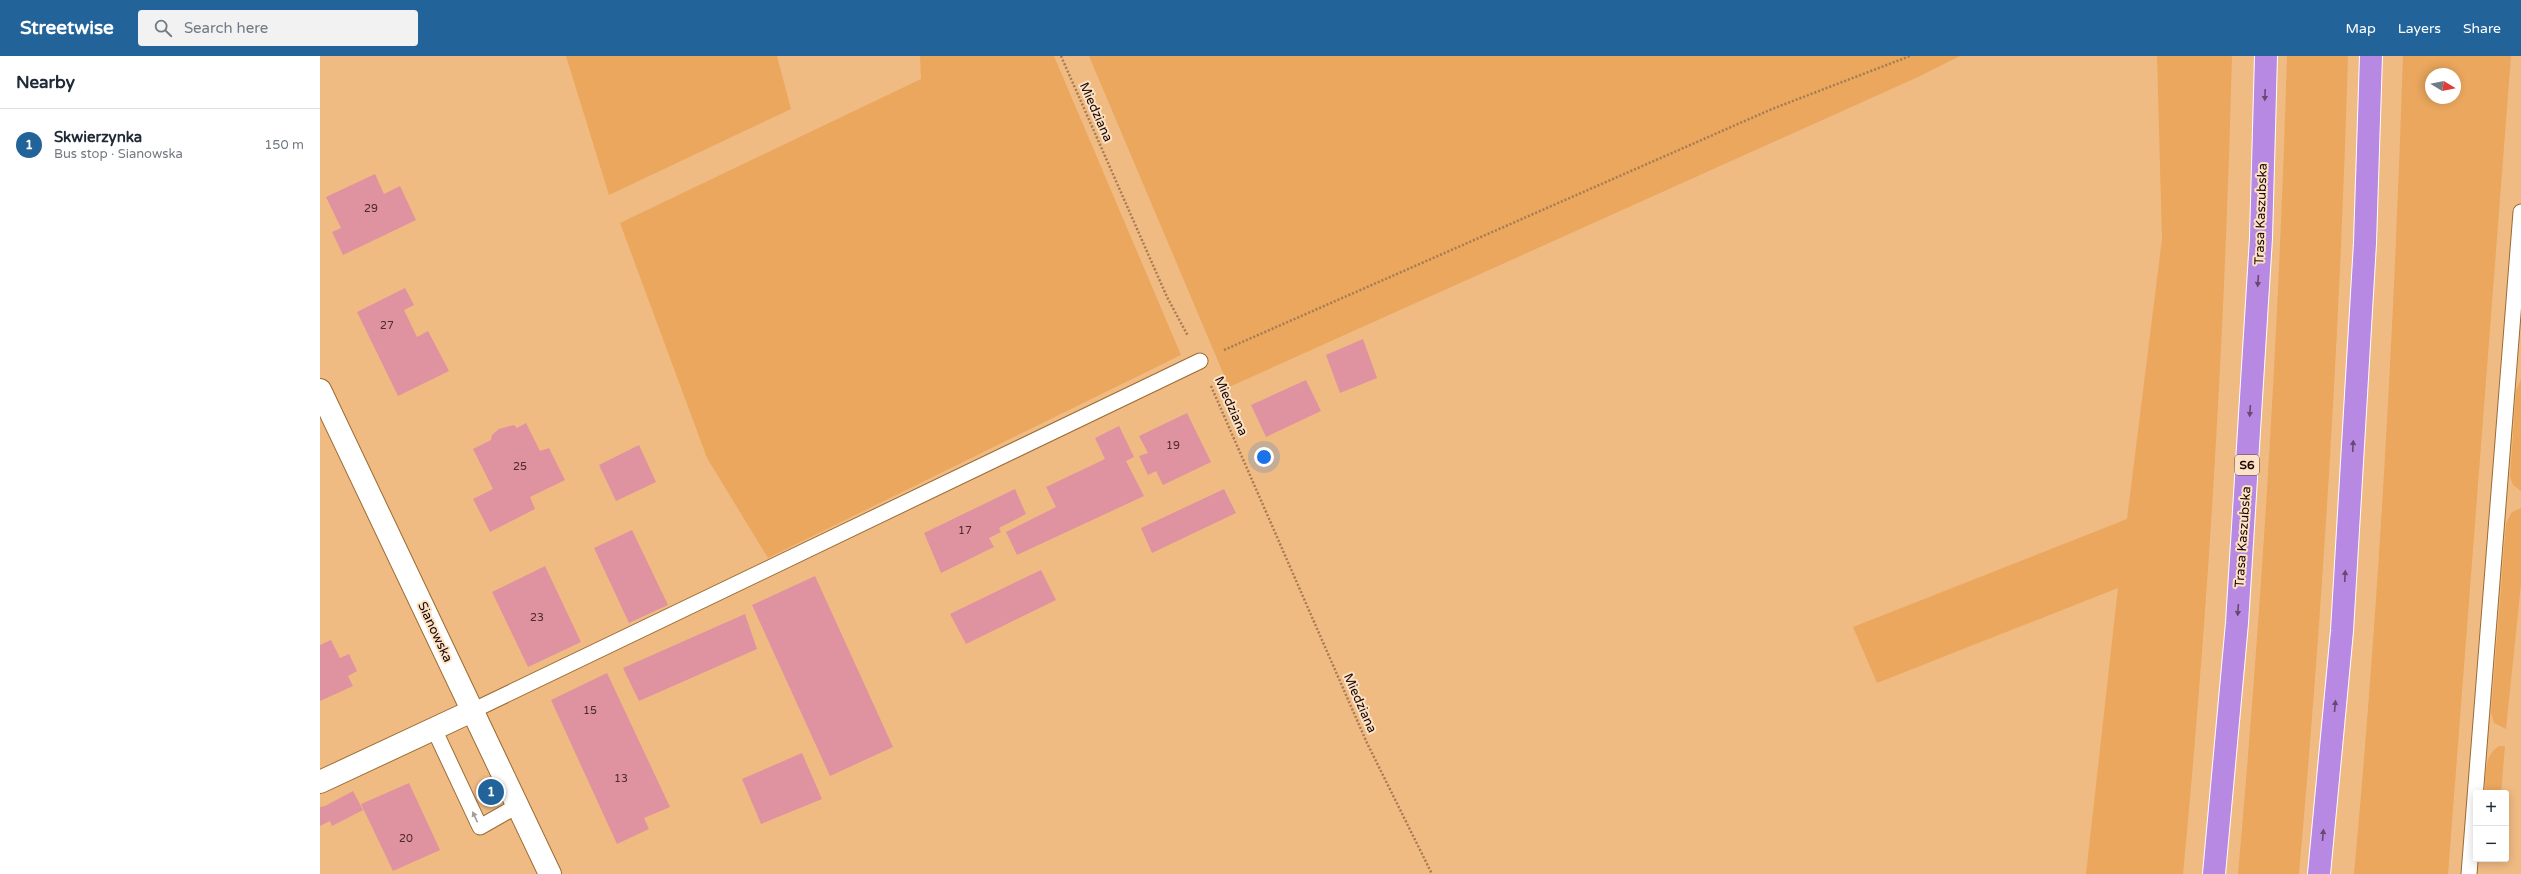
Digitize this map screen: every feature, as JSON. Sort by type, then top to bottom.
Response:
[{"type":"highway","name":"Trasa Kaszubska","points":[[2214,874],[2239,592],[2261,238],[2266,56]]},
{"type":"highway","points":[[2319,874],[2342,631],[2366,242],[2371,56]]},
{"type":"street","name":"Sianowska","points":[[320,390],[550,874]]},
{"type":"street","points":[[320,782],[472,711]]},
{"type":"lane","points":[[2469,874],[2521,212]]},
{"type":"lane","points":[[472,711],[1200,361]]},
{"type":"lane","points":[[434,729],[480,827],[517,806]]},
{"type":"path","name":"Miedziana","points":[[1061,56],[1167,297],[1200,361],[1367,743],[1432,874]]},
{"type":"path","points":[[1200,361],[1765,112],[1910,56]]},
{"type":"shaded area","points":[[566,56],[777,56],[791,109],[609,195]]},
{"type":"shaded area","points":[[920,56],[1054,56],[1181,355],[768,558],[707,458],[620,223],[921,79]]},
{"type":"shaded area","points":[[1089,56],[1960,56],[1918,77],[1229,387]]},
{"type":"shaded area","points":[[2157,56],[2232,56],[2225,261],[2215,465],[2201,670],[2183,874],[2086,874],[2118,588],[1877,683],[1853,627],[2127,519],[2162,239]]},
{"type":"shaded area","points":[[2287,56],[2348,56],[2345,158],[2330,465],[2316,670],[2299,874],[2238,874],[2262,568],[2279,261]]},
{"type":"shaded area","points":[[2403,56],[2511,56],[2448,874],[2354,874],[2378,568],[2395,261]]},
{"type":"shaded area","points":[[2521,379],[2521,491],[2513,485],[2510,477],[2516,391]]},
{"type":"shaded area","points":[[2521,508],[2521,584],[2506,729],[2494,723],[2491,713],[2506,523],[2512,512]]},
{"type":"shaded area","points":[[2499,746],[2505,746],[2501,790],[2485,790],[2486,767],[2490,755]]},
{"type":"building","points":[[375,174],[384,194],[400,186],[416,220],[343,255],[332,232],[341,228],[326,197]]},
{"type":"building","points":[[405,288],[414,305],[404,310],[417,337],[428,331],[449,371],[398,396],[357,312]]},
{"type":"building","points":[[1363,339],[1377,378],[1340,393],[1326,355]]},
{"type":"building","points":[[1306,380],[1321,411],[1266,437],[1251,405]]},
{"type":"building","points":[[1187,413],[1211,462],[1163,485],[1156,471],[1148,475],[1139,456],[1148,453],[1139,436]]},
{"type":"building","points":[[526,423],[540,451],[549,448],[565,480],[530,497],[535,509],[490,532],[473,499],[493,489],[473,449],[491,440],[492,435],[499,429],[514,425],[517,428]]},
{"type":"building","points":[[1119,426],[1134,457],[1126,461],[1144,496],[1017,555],[1006,532],[1056,507],[1046,487],[1105,459],[1095,438]]},
{"type":"building","points":[[639,445],[656,482],[616,501],[599,465]]},
{"type":"building","points":[[1015,489],[1026,514],[999,528],[1001,532],[989,538],[994,547],[941,573],[924,533]]},
{"type":"building","points":[[1224,489],[1236,513],[1152,553],[1141,528]]},
{"type":"building","points":[[632,530],[668,605],[629,623],[594,548]]},
{"type":"building","points":[[545,566],[581,642],[528,667],[492,592]]},
{"type":"building","points":[[1041,570],[1056,600],[966,644],[950,614]]},
{"type":"building","points":[[815,576],[893,747],[830,776],[752,605]]},
{"type":"building","points":[[745,614],[757,649],[639,701],[623,668]]},
{"type":"building","points":[[331,640],[340,658],[349,654],[357,671],[348,676],[353,686],[320,701],[320,645]]},
{"type":"building","points":[[607,673],[670,807],[644,818],[649,829],[617,844],[551,700]]},
{"type":"building","points":[[802,753],[822,799],[761,824],[742,779]]},
{"type":"building","points":[[409,783],[440,850],[393,871],[361,804]]},
{"type":"building","points":[[353,791],[363,810],[332,826],[330,821],[320,826],[320,807],[325,806]]},
{"type":"place","name":"Skwierzynka","points":[[491,792]]}]
